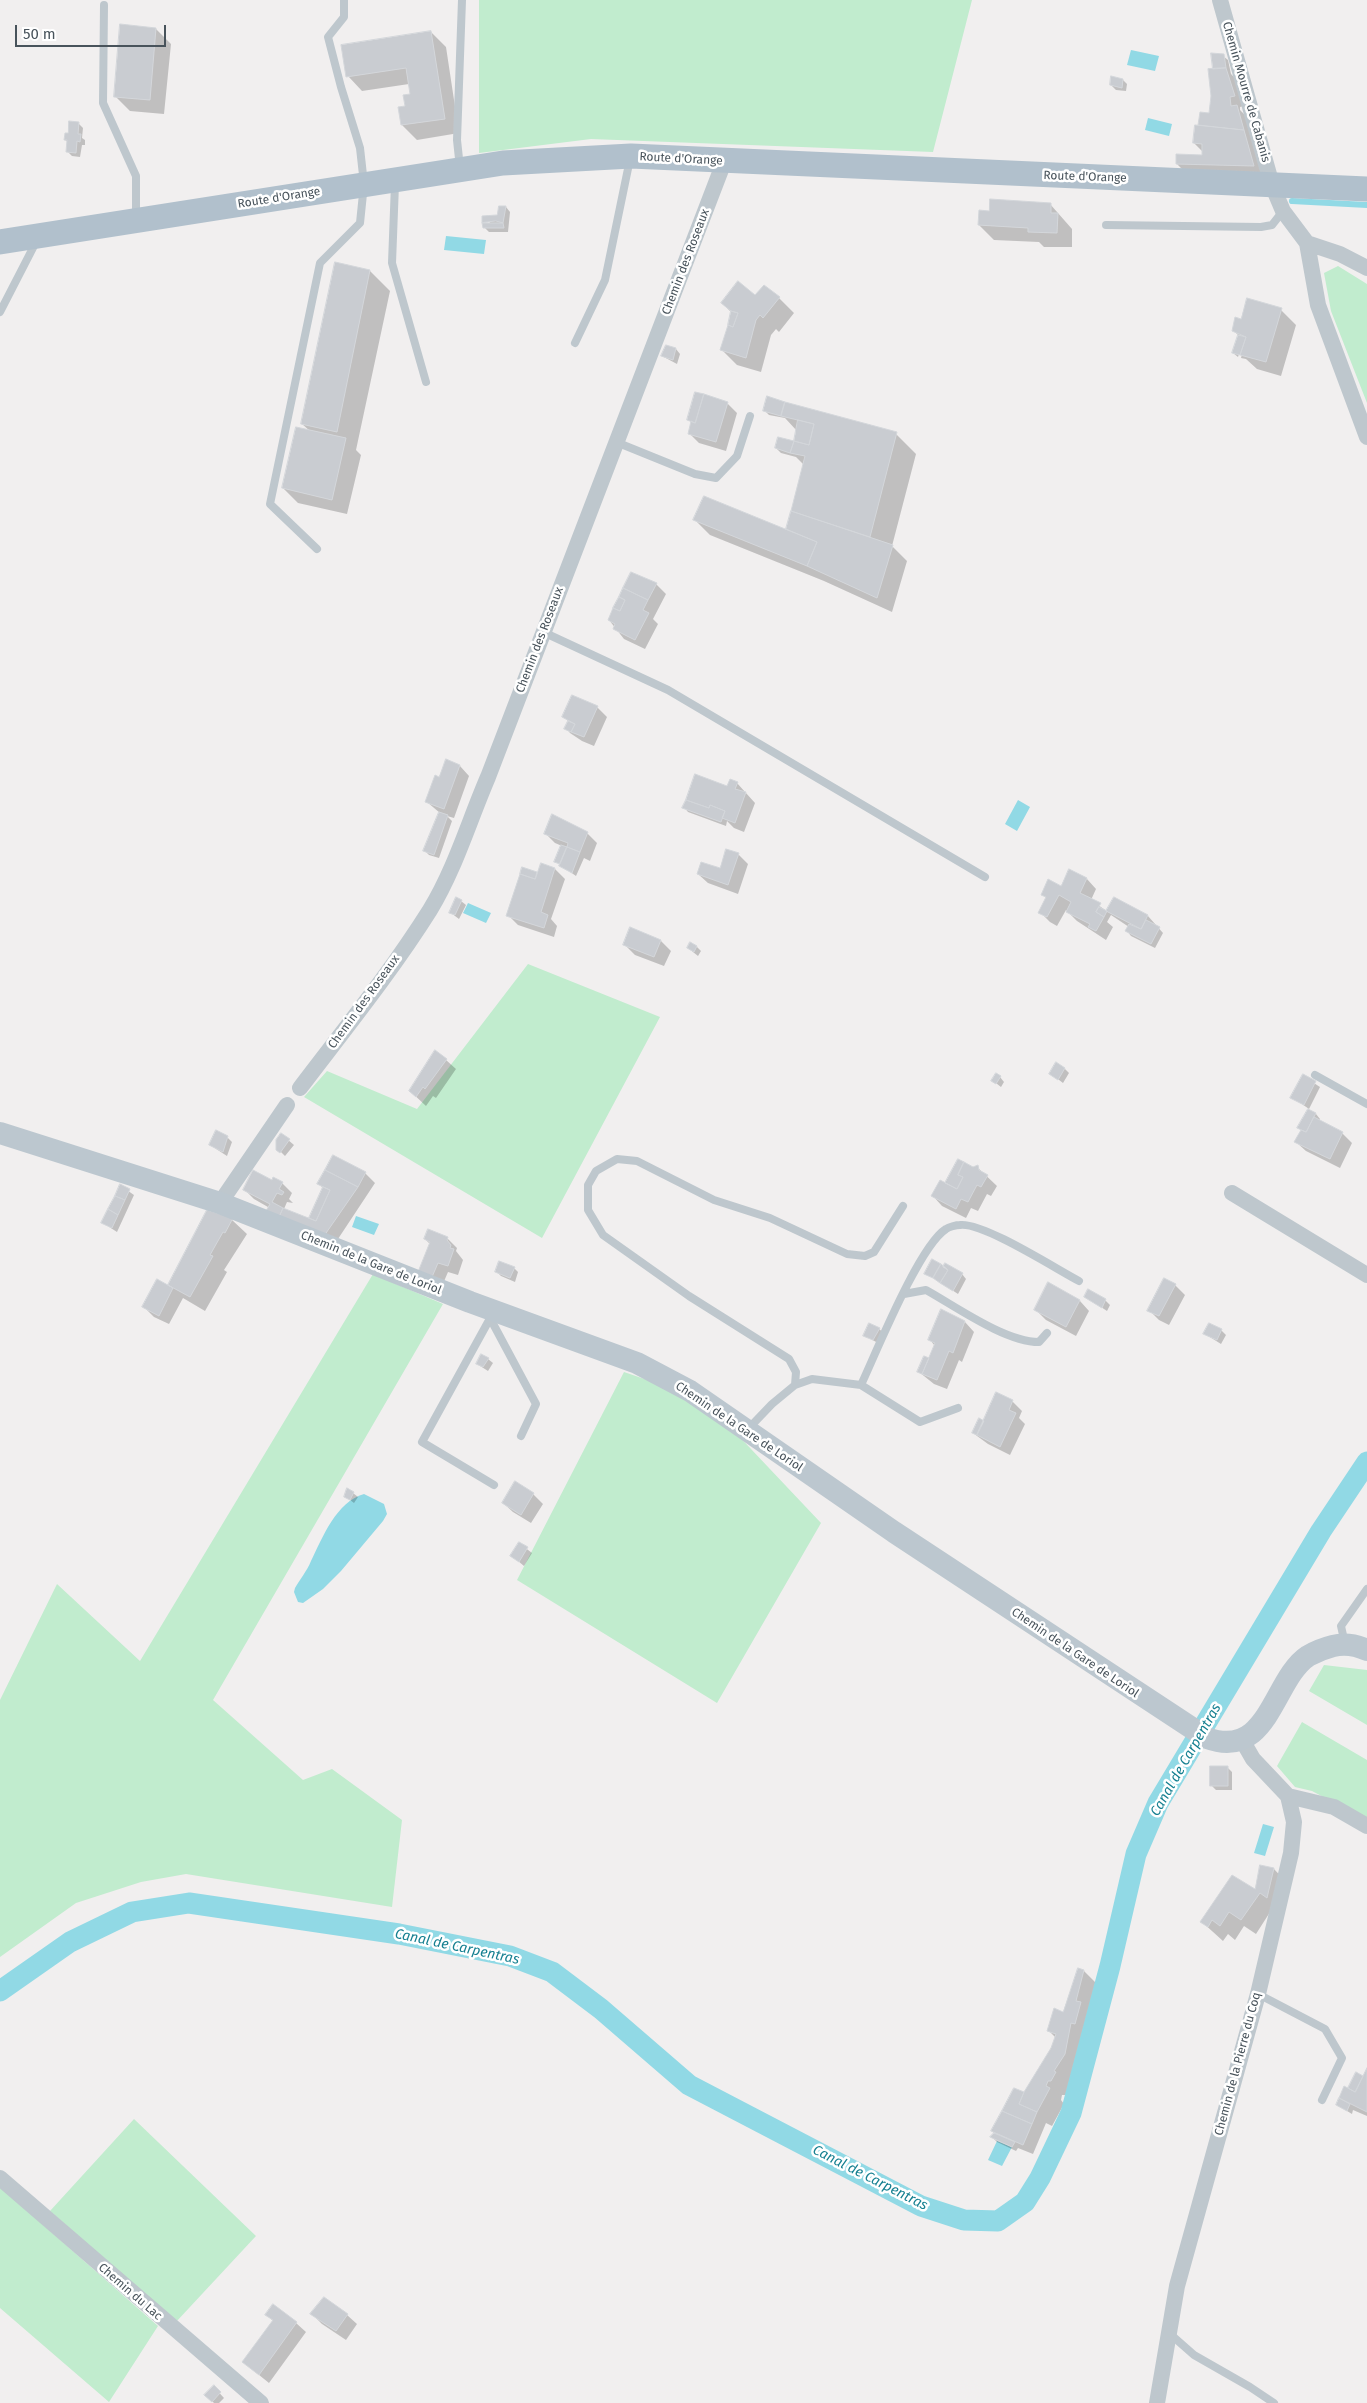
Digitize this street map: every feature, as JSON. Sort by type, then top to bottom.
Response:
[{"type":"main road","name":"Route d'Orange","points":[[0,242],[503,163],[631,156],[724,162],[1367,189]]},
{"type":"street","name":"Chemin Mourre de Cabanis","points":[[1220,0],[1272,185],[1283,210],[1307,243]]},
{"type":"street","name":"Chemin des Roseaux","points":[[300,1088],[382,980],[430,909],[446,878],[488,777],[724,162]]},
{"type":"street","points":[[1367,268],[1340,254],[1307,243],[1318,305],[1367,437]]},
{"type":"street","points":[[220,1203],[287,1106]]},
{"type":"street","name":"Chemin de la Gare de Loriol","points":[[0,1133],[220,1203],[492,1315],[637,1363],[690,1391],[746,1431],[1198,1733],[1219,1743],[1242,1740]]},
{"type":"street","points":[[1232,1193],[1367,1275]]},
{"type":"street","points":[[1242,1740],[1258,1727],[1294,1672],[1307,1657],[1328,1647],[1345,1644],[1367,1650]]},
{"type":"street","name":"Chemin de la Pierre du Coq","points":[[1157,2403],[1177,2286],[1258,1994],[1291,1853],[1294,1822],[1288,1796],[1254,1758],[1242,1740]]},
{"type":"street","points":[[1288,1796],[1334,1807],[1367,1826]]},
{"type":"street","name":"Chemin du Lac","points":[[0,2178],[261,2403]]},
{"type":"lane","points":[[316,549],[270,504],[320,263],[360,223],[364,184],[360,148],[340,87],[328,38],[344,17],[344,0]]},
{"type":"lane","points":[[460,170],[457,140],[462,0]]},
{"type":"lane","points":[[104,5],[103,104],[136,176],[136,221]]},
{"type":"lane","points":[[575,342],[605,280],[631,156]]},
{"type":"lane","points":[[396,179],[392,263],[426,382]]},
{"type":"lane","points":[[1106,225],[1272,226],[1283,210]]},
{"type":"lane","points":[[0,312],[39,236]]},
{"type":"lane","points":[[616,442],[695,474],[716,478],[737,456],[750,416]]},
{"type":"lane","points":[[543,632],[668,690],[985,877]]},
{"type":"lane","points":[[1315,1075],[1367,1104]]},
{"type":"lane","points":[[795,1385],[796,1372],[789,1359],[689,1296],[603,1235],[588,1210],[588,1185],[596,1171],[617,1159],[637,1161],[714,1200],[770,1218],[847,1254],[865,1256],[874,1252],[903,1206]]},
{"type":"lane","points":[[861,1385],[904,1294],[932,1244],[946,1229],[961,1224],[981,1229],[1079,1281]]},
{"type":"lane","points":[[904,1294],[926,1290],[1004,1333],[1025,1342],[1038,1342],[1047,1334]]},
{"type":"lane","points":[[492,1315],[536,1404],[521,1436]]},
{"type":"lane","points":[[492,1315],[422,1442],[494,1485]]},
{"type":"lane","points":[[746,1431],[772,1404],[795,1385],[812,1379],[861,1385],[920,1422],[958,1408]]},
{"type":"lane","points":[[1345,1644],[1341,1626],[1367,1589]]},
{"type":"lane","points":[[1258,1994],[1325,2029],[1342,2058],[1322,2100]]},
{"type":"lane","points":[[1169,2333],[1194,2355],[1250,2386],[1274,2403]]},
{"type":"green space","points":[[479,0],[972,0],[933,152],[591,139],[479,153]]},
{"type":"green space","points":[[1338,266],[1367,284],[1367,403],[1331,311],[1324,273]]},
{"type":"green space","points":[[528,964],[660,1017],[542,1238],[304,1097],[327,1071],[417,1109]]},
{"type":"green space","points":[[373,1274],[443,1304],[213,1700],[303,1780],[332,1769],[402,1820],[392,1907],[186,1874],[141,1882],[76,1903],[0,1957],[0,1700],[57,1584],[140,1661]]},
{"type":"green space","points":[[624,1372],[662,1385],[734,1431],[821,1523],[717,1703],[517,1580]]},
{"type":"green space","points":[[1324,1665],[1367,1670],[1367,1725],[1309,1691]]},
{"type":"green space","points":[[1302,1722],[1367,1760],[1367,1820],[1312,1791],[1295,1787],[1277,1766]]},
{"type":"green space","points":[[134,2119],[256,2236],[176,2322],[50,2211]]},
{"type":"green space","points":[[0,2187],[158,2326],[109,2402],[0,2308]]},
{"type":"water","points":[[1131,50],[1159,56],[1155,71],[1127,65]]},
{"type":"water","points":[[1148,118],[1172,124],[1169,136],[1145,130]]},
{"type":"water","points":[[446,236],[486,240],[484,254],[444,250]]},
{"type":"water","points":[[1018,800],[1030,807],[1017,831],[1005,824]]},
{"type":"water","points":[[468,903],[491,913],[486,923],[463,913]]},
{"type":"water","points":[[356,1216],[379,1224],[374,1235],[352,1227]]},
{"type":"water","points":[[364,1494],[384,1504],[387,1514],[383,1521],[341,1571],[323,1589],[303,1603],[298,1602],[294,1592],[295,1588],[338,1512],[354,1498]]},
{"type":"water","points":[[1263,1824],[1274,1827],[1265,1856],[1254,1853]]},
{"type":"water","points":[[997,2141],[1012,2147],[1002,2166],[988,2160]]},
{"type":"building","points":[[120,24],[156,28],[150,100],[114,97]]},
{"type":"building","points":[[431,31],[445,119],[401,125],[398,107],[405,106],[403,95],[410,94],[406,68],[346,77],[341,45]]},
{"type":"building","points":[[1211,53],[1224,54],[1226,68],[1213,69]]},
{"type":"building","points":[[1226,68],[1235,96],[1230,97],[1231,106],[1237,105],[1244,130],[1198,125],[1200,112],[1209,113],[1211,96],[1208,69]]},
{"type":"building","points":[[1111,76],[1123,79],[1122,88],[1110,85]]},
{"type":"building","points":[[69,121],[79,122],[78,134],[81,134],[80,142],[77,141],[76,153],[66,152],[67,140],[64,140],[65,133],[68,133]]},
{"type":"building","points":[[1195,125],[1244,130],[1254,166],[1176,164],[1176,154],[1202,155],[1202,144],[1193,143]]},
{"type":"building","points":[[990,199],[1051,203],[1051,213],[1058,213],[1057,233],[1028,232],[1028,228],[978,225],[979,210],[989,211]]},
{"type":"building","points":[[499,206],[506,206],[503,223],[482,223],[482,216],[497,215]]},
{"type":"building","points":[[496,221],[503,223],[504,228],[483,228],[482,223]]},
{"type":"building","points":[[335,262],[370,270],[337,432],[301,424]]},
{"type":"building","points":[[738,281],[755,295],[764,285],[780,297],[763,318],[760,315],[756,320],[746,358],[720,350],[728,325],[733,327],[738,313],[731,311],[721,303]]},
{"type":"building","points":[[1247,298],[1282,308],[1266,362],[1240,355],[1246,337],[1232,331],[1235,317],[1241,319]]},
{"type":"building","points":[[731,311],[738,313],[733,327],[728,325]]},
{"type":"building","points":[[1238,335],[1246,337],[1240,355],[1232,353]]},
{"type":"building","points":[[666,345],[676,348],[673,360],[661,356]]},
{"type":"building","points":[[695,392],[704,394],[695,423],[687,420]]},
{"type":"building","points":[[704,394],[728,402],[716,442],[688,434],[691,421],[695,423]]},
{"type":"building","points":[[767,396],[785,402],[781,416],[763,411]]},
{"type":"building","points":[[785,402],[897,432],[870,537],[791,511],[805,456],[790,453],[794,441],[809,445],[814,424],[781,416]]},
{"type":"building","points":[[798,420],[814,424],[809,445],[794,441]]},
{"type":"building","points":[[296,427],[346,438],[332,500],[282,488]]},
{"type":"building","points":[[778,437],[794,441],[790,453],[775,448]]},
{"type":"building","points":[[704,496],[817,542],[807,566],[693,520]]},
{"type":"building","points":[[791,511],[893,545],[877,598],[807,566],[817,542],[786,529]]},
{"type":"building","points":[[631,572],[657,583],[648,600],[623,588]]},
{"type":"building","points":[[623,588],[648,600],[643,610],[649,613],[635,640],[613,629],[615,624],[608,620],[613,608],[620,611],[625,600],[619,597]]},
{"type":"building","points":[[619,597],[625,600],[620,611],[613,608]]},
{"type":"building","points":[[572,695],[598,706],[584,737],[571,732],[575,724],[562,717]]},
{"type":"building","points":[[568,721],[575,724],[571,732],[564,729]]},
{"type":"building","points":[[446,759],[460,765],[444,809],[425,802],[435,775],[439,777]]},
{"type":"building","points":[[695,774],[727,786],[730,779],[738,782],[735,789],[746,792],[735,823],[722,818],[725,811],[710,805],[709,808],[686,800]]},
{"type":"building","points":[[686,800],[709,808],[710,805],[725,811],[721,822],[682,808]]},
{"type":"building","points":[[439,812],[448,815],[434,855],[423,851]]},
{"type":"building","points":[[552,814],[588,832],[580,852],[567,847],[568,843],[544,834]]},
{"type":"building","points":[[561,845],[567,847],[560,864],[554,862]]},
{"type":"building","points":[[567,847],[580,852],[572,873],[559,866]]},
{"type":"building","points":[[726,849],[739,853],[728,885],[697,874],[701,862],[720,868]]},
{"type":"building","points":[[541,863],[555,868],[541,912],[548,915],[544,928],[506,916],[520,874],[535,879]]},
{"type":"building","points":[[522,867],[537,872],[535,879],[520,874]]},
{"type":"building","points":[[1069,869],[1087,878],[1080,893],[1101,903],[1096,912],[1104,917],[1096,931],[1088,927],[1090,924],[1066,912],[1071,902],[1059,895],[1047,917],[1038,913],[1046,897],[1041,895],[1048,879],[1061,886]]},
{"type":"building","points":[[456,897],[462,900],[455,915],[449,913]]},
{"type":"building","points":[[1114,897],[1148,915],[1141,929],[1106,911]]},
{"type":"building","points":[[1099,907],[1107,911],[1104,917],[1096,912]]},
{"type":"building","points":[[1146,920],[1160,927],[1151,944],[1125,931],[1129,924],[1141,929]]},
{"type":"building","points":[[630,927],[661,940],[654,957],[623,945]]},
{"type":"building","points":[[690,942],[697,946],[694,952],[687,948]]},
{"type":"building","points":[[435,1050],[447,1059],[425,1089],[423,1087],[416,1097],[409,1091]]},
{"type":"building","points":[[1056,1062],[1065,1068],[1058,1080],[1049,1074]]},
{"type":"building","points":[[996,1073],[1001,1076],[996,1084],[991,1081]]},
{"type":"building","points":[[1303,1074],[1316,1081],[1304,1105],[1290,1098]]},
{"type":"building","points":[[1308,1109],[1316,1113],[1306,1132],[1297,1128]]},
{"type":"building","points":[[1314,1117],[1343,1132],[1330,1159],[1294,1142],[1301,1130],[1306,1132]]},
{"type":"building","points":[[216,1130],[228,1136],[223,1152],[209,1145]]},
{"type":"building","points":[[281,1133],[290,1139],[280,1153],[276,1150],[276,1140]]},
{"type":"building","points":[[333,1155],[366,1172],[358,1187],[325,1170]]},
{"type":"building","points":[[958,1159],[964,1162],[958,1175],[963,1177],[957,1189],[945,1183]]},
{"type":"building","points":[[964,1162],[973,1167],[978,1165],[979,1170],[988,1175],[981,1187],[977,1185],[968,1202],[961,1199],[956,1209],[931,1196],[940,1180],[957,1189],[963,1177],[958,1175]]},
{"type":"building","points":[[253,1170],[272,1180],[273,1177],[283,1182],[279,1189],[284,1192],[282,1195],[277,1193],[272,1202],[283,1208],[279,1217],[266,1211],[270,1204],[243,1190]]},
{"type":"building","points":[[325,1170],[358,1187],[324,1236],[279,1217],[283,1208],[316,1221],[330,1190],[317,1184]]},
{"type":"building","points":[[120,1184],[130,1189],[125,1200],[115,1196]]},
{"type":"building","points":[[323,1187],[330,1190],[316,1221],[309,1218]]},
{"type":"building","points":[[115,1196],[125,1200],[118,1215],[108,1209]]},
{"type":"building","points":[[108,1209],[118,1215],[112,1228],[101,1223]]},
{"type":"building","points":[[207,1210],[233,1218],[210,1255],[213,1256],[190,1297],[168,1285]]},
{"type":"building","points":[[428,1229],[448,1237],[447,1240],[451,1245],[450,1248],[454,1249],[448,1266],[438,1263],[432,1277],[418,1272],[430,1242],[424,1239]]},
{"type":"building","points":[[932,1259],[941,1264],[933,1278],[924,1274]]},
{"type":"building","points":[[499,1261],[515,1267],[510,1278],[495,1272]]},
{"type":"building","points":[[945,1263],[963,1273],[953,1291],[940,1283],[948,1270],[943,1267]]},
{"type":"building","points":[[941,1264],[948,1270],[940,1283],[933,1278]]},
{"type":"building","points":[[1164,1278],[1176,1284],[1159,1316],[1147,1311]]},
{"type":"building","points":[[157,1279],[173,1288],[159,1316],[142,1307]]},
{"type":"building","points":[[1048,1282],[1080,1300],[1066,1327],[1034,1310]]},
{"type":"building","points":[[1088,1289],[1106,1299],[1102,1308],[1084,1297]]},
{"type":"building","points":[[941,1309],[965,1321],[953,1353],[949,1351],[937,1380],[922,1374],[935,1343],[928,1340]]},
{"type":"building","points":[[869,1323],[880,1328],[873,1340],[863,1336]]},
{"type":"building","points":[[1209,1323],[1222,1329],[1217,1340],[1203,1334]]},
{"type":"building","points":[[481,1354],[489,1358],[483,1367],[476,1364]]},
{"type":"building","points":[[924,1356],[929,1358],[922,1374],[917,1372]]},
{"type":"building","points":[[996,1392],[1013,1400],[1009,1410],[1016,1413],[1000,1447],[977,1435]]},
{"type":"building","points":[[979,1418],[984,1421],[977,1435],[972,1433]]},
{"type":"building","points":[[515,1481],[534,1493],[521,1515],[502,1503]]},
{"type":"building","points":[[347,1488],[354,1492],[350,1500],[344,1497]]},
{"type":"building","points":[[519,1542],[528,1547],[519,1562],[510,1556]]},
{"type":"building","points":[[1210,1766],[1228,1766],[1228,1786],[1210,1786]]},
{"type":"building","points":[[1260,1865],[1274,1868],[1267,1898],[1260,1893],[1241,1920],[1229,1912],[1220,1926],[1212,1920],[1208,1927],[1200,1922],[1232,1875],[1255,1889]]},
{"type":"building","points":[[1078,1968],[1084,1970],[1076,2001],[1081,2002],[1075,2024],[1071,2023],[1065,2054],[1054,2071],[1056,2072],[1051,2081],[1048,2081],[1046,2086],[1050,2088],[1037,2112],[1019,2104],[1024,2092],[1051,2048],[1056,2034],[1047,2031],[1054,2008],[1063,2012]]},
{"type":"building","points":[[1367,2068],[1367,2112],[1339,2098],[1344,2086],[1355,2092]]},
{"type":"building","points":[[1356,2072],[1363,2076],[1355,2092],[1348,2088]]},
{"type":"building","points":[[1014,2088],[1024,2092],[1019,2104],[1037,2112],[1032,2124],[1002,2111]]},
{"type":"building","points":[[1339,2098],[1350,2104],[1347,2111],[1336,2105]]},
{"type":"building","points":[[1002,2111],[1032,2124],[1023,2145],[991,2131]]},
{"type":"building","points":[[994,2133],[1015,2142],[1012,2147],[990,2137]]},
{"type":"building","points":[[324,2297],[348,2314],[336,2331],[310,2314]]},
{"type":"building","points":[[273,2304],[297,2322],[259,2375],[242,2362],[273,2320],[265,2315]]},
{"type":"building","points":[[214,2385],[221,2392],[212,2402],[204,2395]]},
{"type":"waterway","points":[[1292,201],[1367,205]]},
{"type":"waterway","name":"Canal de Carpentras","points":[[0,1991],[70,1942],[132,1912],[189,1903],[399,1934],[510,1956],[552,1972],[601,2009],[689,2085],[921,2206],[964,2220],[998,2221],[1025,2202],[1040,2178],[1071,2113],[1110,1966],[1136,1854],[1158,1803],[1321,1531],[1367,1462]]}]
